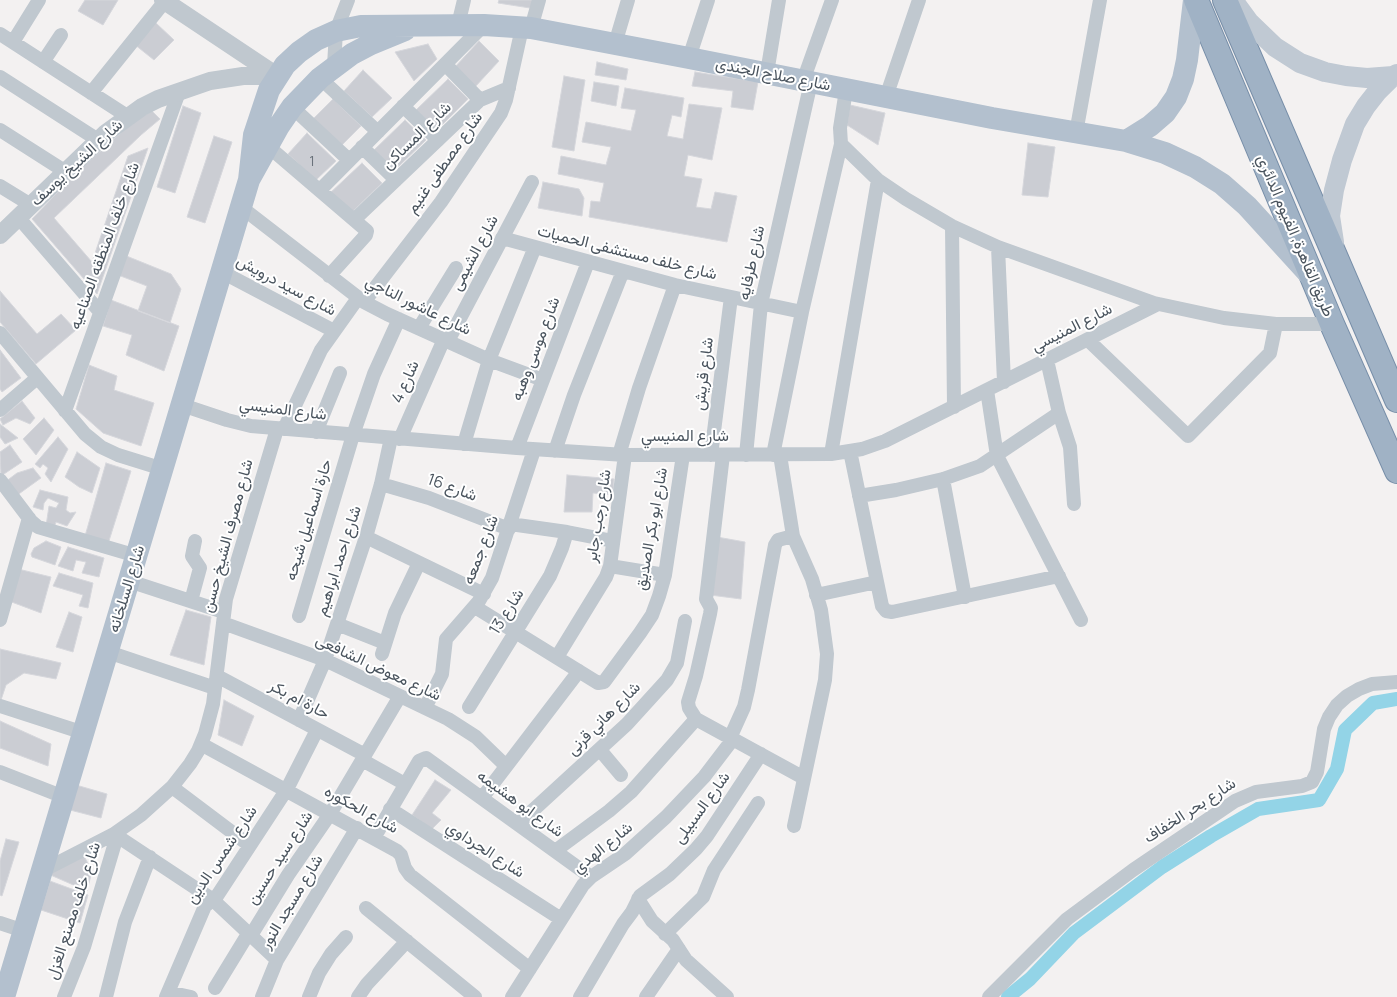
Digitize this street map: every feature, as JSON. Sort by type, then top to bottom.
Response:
[{"type":"highway","name":"طريق القاهرة, الفيوم الدائري","points":[[1195,0],[1332,324],[1397,471]]},
{"type":"highway","name":"طريق القاهرة, الفيوم الدائري","points":[[1225,0],[1397,400]]},
{"type":"main road","points":[[1126,141],[1150,126],[1165,113],[1176,97],[1183,79],[1187,60],[1195,0]]},
{"type":"main road","points":[[1233,0],[1249,22],[1275,47],[1300,63],[1325,72],[1346,76],[1368,78],[1395,75]]},
{"type":"main road","name":"شارع صلاح الجندى","points":[[249,180],[261,140],[263,104],[277,76],[285,65],[316,40],[336,31],[362,26],[484,24],[527,28],[767,73],[886,98],[1126,141],[1165,153],[1195,167],[1222,184],[1247,206],[1313,279]]},
{"type":"main road","name":"شارع صلاح الجندى","points":[[261,140],[327,72],[371,44],[419,26]]},
{"type":"main road","points":[[1338,261],[1330,216],[1342,160],[1355,124],[1366,106],[1395,75]]},
{"type":"main road","name":"شارع السلخانه","points":[[3,996],[84,733],[249,180]]},
{"type":"street","points":[[13,42],[39,0]]},
{"type":"street","points":[[90,93],[164,0],[277,76]]},
{"type":"street","points":[[348,0],[336,31],[327,72],[378,132]]},
{"type":"street","points":[[458,25],[464,0]]},
{"type":"street","name":"شارع مصطفى غنيم","points":[[334,331],[441,202],[501,113],[527,28],[540,0]]},
{"type":"street","points":[[615,44],[628,0]]},
{"type":"street","points":[[689,58],[708,0]]},
{"type":"street","points":[[767,73],[779,0]]},
{"type":"street","name":"شارع طرفايه","points":[[746,455],[761,304],[807,82],[832,0]]},
{"type":"street","points":[[886,98],[919,0]]},
{"type":"street","points":[[1076,133],[1100,0]]},
{"type":"street","points":[[320,190],[484,24]]},
{"type":"street","points":[[0,34],[127,116]]},
{"type":"street","points":[[43,62],[61,35]]},
{"type":"street","points":[[445,64],[480,100]]},
{"type":"street","name":"شارع الشيخ يوسف","points":[[0,234],[98,140],[127,116],[158,99],[194,86],[226,78],[260,75],[277,76]]},
{"type":"street","points":[[0,77],[98,140]]},
{"type":"street","name":"شارع المساكن","points":[[355,219],[480,100],[509,88]]},
{"type":"street","points":[[794,826],[825,680],[827,654],[825,630],[812,580],[793,536],[776,455],[802,312],[841,144],[840,128],[846,90]]},
{"type":"street","name":"شارع خلف المنطقه الصناعيه","points":[[64,412],[179,92]]},
{"type":"street","points":[[403,106],[438,140]]},
{"type":"street","points":[[292,107],[349,160]]},
{"type":"street","points":[[0,130],[66,172]]},
{"type":"street","points":[[261,140],[366,229],[367,234],[329,276]]},
{"type":"street","points":[[841,144],[878,180],[906,199],[952,226],[998,247],[1158,304],[1224,318],[1276,324],[1332,324]]},
{"type":"street","points":[[362,147],[396,180]]},
{"type":"street","points":[[830,454],[878,180]]},
{"type":"street","name":"شارع الشيمى","points":[[446,340],[532,182]]},
{"type":"street","points":[[0,186],[31,205]]},
{"type":"street","name":"شارع عاشور الناجي","points":[[241,207],[361,300],[489,360],[543,380]]},
{"type":"street","points":[[18,217],[100,312]]},
{"type":"street","points":[[952,226],[954,407]]},
{"type":"street","name":"شارع خلف مستشفى الحميات","points":[[502,238],[675,285],[802,312]]},
{"type":"street","points":[[464,444],[489,360],[535,247]]},
{"type":"street","points":[[998,247],[1004,382]]},
{"type":"street","name":"شارع موسى وهبه","points":[[517,448],[588,262]]},
{"type":"street","points":[[419,328],[456,268]]},
{"type":"street","points":[[555,451],[574,395],[623,271]]},
{"type":"street","name":"شارع سيد درويش","points":[[222,272],[334,331]]},
{"type":"street","name":"شارع رجب جابر","points":[[557,658],[600,590],[610,566],[622,455],[639,388],[675,285]]},
{"type":"street","name":"شارع قريش","points":[[696,719],[689,708],[688,702],[710,614],[710,608],[706,599],[731,297]]},
{"type":"street","name":"شارع المنيسي","points":[[182,405],[227,420],[280,429],[534,450],[622,455],[776,455],[850,452],[885,441],[1158,304]]},
{"type":"street","name":"حارة اسماعيل شيحه","points":[[299,616],[353,435],[374,374],[399,319]]},
{"type":"street","points":[[1088,340],[1188,436],[1270,354],[1276,324]]},
{"type":"street","name":"شارع مصرف الشيخ حسن","points":[[42,872],[116,835],[141,815],[172,787],[190,764],[201,744],[210,719],[223,618],[229,587],[280,429],[321,350],[334,331]]},
{"type":"street","points":[[0,333],[64,412],[85,434],[101,447],[118,455],[162,469]]},
{"type":"street","name":"شارع 4","points":[[395,438],[446,340]]},
{"type":"street","points":[[1046,360],[1059,413],[1070,446],[1074,504]]},
{"type":"street","points":[[316,432],[340,373]]},
{"type":"street","points":[[0,410],[37,378]]},
{"type":"street","points":[[987,390],[997,456],[1081,620]]},
{"type":"street","points":[[859,496],[943,479],[980,466],[1059,413]]},
{"type":"street","name":"شارع احمد ابراهيم","points":[[299,720],[325,660],[366,537],[395,438]]},
{"type":"street","name":"شارع جمعه","points":[[425,708],[442,674],[446,639],[475,607],[492,578],[534,450]]},
{"type":"street","points":[[850,452],[882,606],[886,611],[892,612],[1059,576]]},
{"type":"street","name":"شارع ابو بكر الصديق","points":[[475,607],[557,658],[602,683],[652,615],[660,596],[665,575],[683,455]]},
{"type":"street","points":[[943,479],[965,597]]},
{"type":"street","points":[[0,480],[38,527],[136,556]]},
{"type":"street","name":"شارع 16","points":[[381,484],[429,498],[510,527],[567,532],[613,541]]},
{"type":"street","points":[[0,620],[29,518]]},
{"type":"street","name":"شارع 13","points":[[469,707],[550,576],[567,532]]},
{"type":"street","name":"شارع الهدي","points":[[512,997],[583,885],[591,877],[625,854],[666,817],[704,777],[731,739],[744,707],[748,690],[775,545],[778,540],[793,536]]},
{"type":"street","points":[[366,537],[484,594]]},
{"type":"street","points":[[191,601],[200,568],[192,556],[195,541]]},
{"type":"street","points":[[337,624],[384,648],[395,613],[419,563]]},
{"type":"street","points":[[610,566],[665,575]]},
{"type":"street","name":"شارع معوض الشافعى","points":[[129,580],[191,601],[223,618],[325,660],[425,708],[464,729],[486,746],[506,766]]},
{"type":"street","points":[[816,595],[877,582]]},
{"type":"street","name":"شارع هاني قرنى","points":[[518,824],[600,750],[667,680],[673,672],[679,654],[685,621]]},
{"type":"street","name":"حارة ام بكر","points":[[108,652],[216,682],[299,720],[405,784]]},
{"type":"street","points":[[482,798],[579,671]]},
{"type":"street","name":"شارع بحر الخفاف","points":[[989,997],[1067,919],[1133,870],[1235,801],[1256,792],[1302,786],[1312,782],[1317,772],[1324,729],[1329,716],[1337,706],[1347,696],[1359,689],[1372,684],[1397,682]]},
{"type":"street","name":"شارع سيد حسين","points":[[215,988],[330,814],[400,696]]},
{"type":"street","points":[[0,706],[84,733]]},
{"type":"street","points":[[555,851],[609,811],[631,792],[696,719],[804,778]]},
{"type":"street","name":"شارع شمس الدين","points":[[167,994],[205,906],[217,896],[287,789],[317,730]]},
{"type":"street","name":"شارع الحكوره","points":[[201,744],[287,789],[399,852],[410,875],[530,969]]},
{"type":"street","points":[[600,750],[621,775]]},
{"type":"street","name":"شارع السبيلى","points":[[580,997],[638,899],[684,862],[696,849],[707,836],[761,754]]},
{"type":"street","name":"شارع ابو هشيمه","points":[[405,784],[421,759],[428,759],[591,877]]},
{"type":"street","points":[[0,772],[64,798]]},
{"type":"street","points":[[374,838],[405,784]]},
{"type":"street","points":[[172,787],[249,845]]},
{"type":"street","points":[[665,934],[703,897],[714,870],[758,803]]},
{"type":"street","name":"شارع الجرداوي","points":[[390,809],[561,920]]},
{"type":"street","name":"شارع مسجد النور","points":[[262,997],[277,960],[357,828]]},
{"type":"street","points":[[116,835],[212,900],[277,960]]},
{"type":"street","name":"شارع خلف مصنع الغزل","points":[[64,997],[84,947],[116,835]]},
{"type":"street","points":[[106,997],[124,922],[150,857]]},
{"type":"street","points":[[638,899],[652,921],[673,940],[691,965],[727,997]]},
{"type":"street","points":[[366,908],[475,997]]},
{"type":"street","points":[[0,923],[24,931]]},
{"type":"street","points":[[309,997],[319,973],[331,954],[346,937]]},
{"type":"street","points":[[358,997],[367,984],[407,941]]},
{"type":"street","points":[[646,997],[679,949]]},
{"type":"street","points":[[167,994],[191,997]]},
{"type":"building","points":[[85,0],[118,0],[103,25],[78,11]]},
{"type":"building","points":[[499,0],[534,0],[530,8],[498,3]]},
{"type":"building","points":[[156,23],[174,40],[154,60],[134,44]]},
{"type":"building","points":[[479,41],[499,61],[475,87],[454,68]]},
{"type":"building","points":[[428,44],[437,59],[414,81],[395,52]]},
{"type":"building","points":[[597,62],[628,69],[626,80],[595,75]]},
{"type":"building","points":[[363,70],[392,98],[372,117],[344,91]]},
{"type":"building","points":[[695,72],[758,82],[753,110],[731,107],[733,91],[692,86]]},
{"type":"building","points":[[564,76],[585,80],[574,151],[552,147]]},
{"type":"building","points":[[448,79],[468,99],[437,130],[416,110]]},
{"type":"building","points":[[594,82],[619,86],[616,106],[591,101]]},
{"type":"building","points":[[625,88],[684,98],[681,117],[672,115],[667,136],[683,139],[689,104],[722,108],[712,160],[688,155],[684,176],[702,179],[696,207],[711,209],[715,192],[737,196],[727,242],[589,217],[591,201],[600,202],[604,183],[558,174],[561,156],[606,165],[611,147],[582,142],[586,122],[631,131],[636,110],[621,108]]},
{"type":"building","points":[[333,99],[361,126],[341,146],[313,119]]},
{"type":"building","points":[[850,105],[885,113],[878,145],[847,125]]},
{"type":"building","points":[[183,106],[201,113],[175,193],[157,187]]},
{"type":"building","points":[[152,111],[160,119],[54,218],[92,262],[128,156],[148,148],[97,294],[32,219],[76,173],[135,120]]},
{"type":"building","points":[[405,120],[426,140],[395,170],[373,151]]},
{"type":"building","points":[[307,133],[336,161],[316,180],[288,154]]},
{"type":"building","points":[[214,136],[232,142],[205,223],[187,217]]},
{"type":"building","points":[[1028,143],[1055,147],[1048,197],[1022,195]]},
{"type":"building","points":[[362,163],[382,183],[351,213],[329,194]]},
{"type":"building","points":[[543,182],[579,189],[584,198],[582,216],[538,208]]},
{"type":"building","points":[[124,255],[171,274],[181,289],[170,323],[138,311],[147,286],[118,275]]},
{"type":"building","points":[[0,291],[37,334],[61,314],[76,330],[36,364],[0,322]]},
{"type":"building","points":[[111,300],[179,326],[164,371],[126,355],[132,335],[103,326]]},
{"type":"building","points":[[0,350],[21,378],[2,392],[0,389]]},
{"type":"building","points":[[89,365],[117,376],[114,390],[154,403],[141,446],[103,433],[76,409]]},
{"type":"building","points":[[22,401],[35,418],[30,424],[16,418],[3,425],[0,419]]},
{"type":"building","points":[[44,418],[54,430],[36,455],[23,439]]},
{"type":"building","points":[[0,424],[18,438],[5,444],[0,437]]},
{"type":"building","points":[[58,437],[68,449],[51,482],[45,474],[48,468],[43,464],[40,468],[35,464]]},
{"type":"building","points":[[10,445],[22,462],[1,476],[0,452]]},
{"type":"building","points":[[77,452],[100,468],[92,493],[65,477]]},
{"type":"building","points":[[106,463],[131,471],[108,544],[85,536]]},
{"type":"building","points":[[33,468],[41,478],[16,496],[5,482],[17,473]]},
{"type":"building","points":[[567,475],[614,479],[613,495],[593,493],[592,512],[564,512]]},
{"type":"building","points":[[40,490],[68,497],[66,510],[70,513],[76,512],[67,526],[56,522],[54,528],[46,526],[49,506],[56,508],[59,503],[48,498],[44,503],[43,510],[33,507]]},
{"type":"building","points":[[717,537],[745,542],[741,599],[710,595]]},
{"type":"building","points":[[46,541],[61,547],[55,565],[32,557],[31,554],[34,548]]},
{"type":"building","points":[[68,547],[104,558],[99,577],[82,573],[86,562],[76,560],[73,571],[58,566]]},
{"type":"building","points":[[18,569],[51,577],[41,613],[9,601]]},
{"type":"building","points":[[59,573],[93,583],[88,608],[79,606],[83,595],[53,586]]},
{"type":"building","points":[[186,610],[211,617],[204,665],[170,655]]},
{"type":"building","points":[[69,612],[82,617],[73,652],[56,647]]},
{"type":"building","points":[[0,649],[61,663],[56,679],[24,673],[6,685],[0,703]]},
{"type":"building","points":[[224,700],[254,716],[242,746],[218,735]]},
{"type":"building","points":[[0,721],[51,744],[48,766],[0,748]]},
{"type":"building","points":[[435,780],[451,790],[432,813],[441,820],[432,829],[412,815]]},
{"type":"building","points":[[76,785],[107,794],[101,818],[70,810]]},
{"type":"building","points":[[6,839],[19,842],[2,896],[0,895],[0,861]]},
{"type":"building","points":[[83,854],[92,871],[87,891],[46,873]]},
{"type":"building","points":[[50,881],[88,895],[80,923],[41,910]]},
{"type":"waterway","points":[[1008,997],[1030,979],[1074,933],[1162,867],[1258,809],[1319,800],[1337,769],[1345,730],[1373,703],[1397,699]]}]
